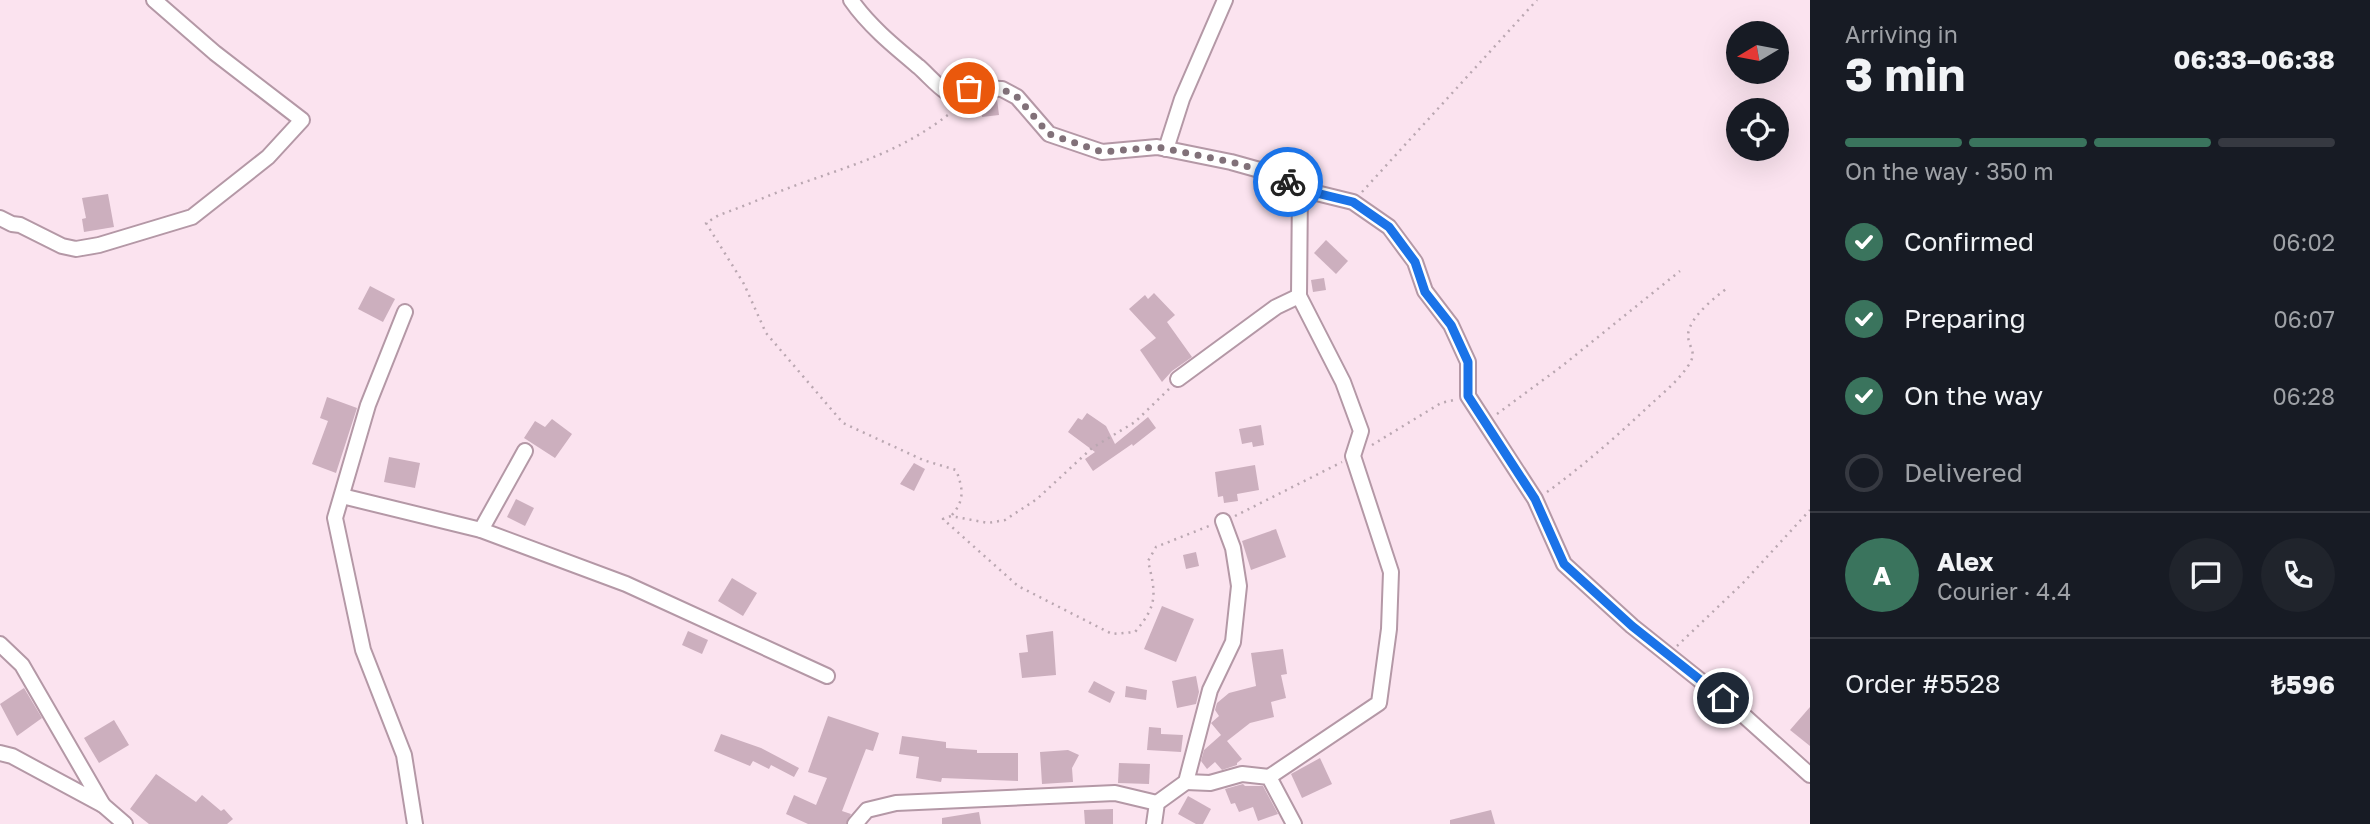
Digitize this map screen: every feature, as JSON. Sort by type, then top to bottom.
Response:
[{"type":"street","points":[[0,218],[62,246],[76,249],[99,245],[192,217],[268,157],[302,120],[215,53],[154,0]]},
{"type":"street","points":[[851,0],[885,37],[948,93],[969,88],[1002,89],[1017,97],[1049,134],[1102,152],[1157,147],[1231,162],[1274,174],[1300,189],[1353,202],[1389,227],[1415,262],[1425,292],[1451,325],[1468,362],[1468,396],[1535,499],[1564,564],[1666,654],[1741,713],[1810,775]]},
{"type":"street","points":[[1166,149],[1182,99],[1225,0]]},
{"type":"street","points":[[1154,824],[1157,803],[1186,782],[1210,783],[1242,774],[1269,777],[1379,703],[1389,629],[1391,572],[1353,456],[1361,431],[1343,382],[1299,296],[1300,189]]},
{"type":"street","points":[[1178,379],[1276,307],[1299,296]]},
{"type":"street","points":[[405,312],[368,404],[335,518],[363,650],[404,755],[415,824]]},
{"type":"street","points":[[481,530],[525,451]]},
{"type":"street","points":[[342,496],[481,530],[626,584],[827,676]]},
{"type":"street","points":[[1186,782],[1210,690],[1233,642],[1239,586],[1233,548],[1223,522]]},
{"type":"street","points":[[0,644],[22,665],[103,805]]},
{"type":"street","points":[[0,753],[12,756],[103,805],[125,824]]},
{"type":"street","points":[[1269,777],[1294,824]]},
{"type":"street","points":[[855,824],[867,810],[896,803],[1115,793],[1157,803]]},
{"type":"path","points":[[1353,202],[1537,0]]},
{"type":"path","points":[[969,88],[961,104],[902,146],[719,215],[706,223],[744,284],[766,333],[843,423],[923,460],[956,470],[962,485],[962,504],[951,516],[943,519],[1018,586],[1112,634],[1135,632],[1149,616],[1155,590],[1148,561],[1156,547],[1223,522],[1353,456],[1441,403],[1468,396]]},
{"type":"path","points":[[1486,423],[1680,271]]},
{"type":"path","points":[[1535,499],[1583,464],[1673,383],[1690,364],[1694,351],[1688,335],[1692,324],[1703,309],[1729,287]]},
{"type":"path","points":[[951,516],[988,523],[1004,520],[1037,499],[1092,448],[1135,422],[1178,379]]},
{"type":"path","points":[[1666,654],[1688,638],[1810,510]]},
{"type":"building","points":[[997,99],[999,115],[982,117],[981,101]]},
{"type":"building","points":[[108,194],[114,227],[84,232],[82,219],[86,218],[82,198]]},
{"type":"building","points":[[1326,240],[1348,261],[1336,274],[1314,253]]},
{"type":"building","points":[[1324,278],[1326,290],[1313,292],[1311,280]]},
{"type":"building","points":[[370,286],[395,299],[383,322],[358,309]]},
{"type":"building","points":[[1154,293],[1175,315],[1167,322],[1192,357],[1162,382],[1140,350],[1156,338],[1129,309],[1145,295],[1148,299]]},
{"type":"building","points":[[327,397],[357,408],[336,473],[312,464],[328,421],[320,418]]},
{"type":"building","points":[[1087,413],[1106,426],[1115,444],[1148,417],[1156,428],[1093,471],[1085,459],[1095,452],[1068,432],[1078,418],[1082,420]]},
{"type":"building","points":[[552,419],[572,434],[555,458],[524,438],[535,421],[545,427]]},
{"type":"building","points":[[1261,425],[1264,445],[1253,447],[1252,442],[1242,444],[1239,429]]},
{"type":"building","points":[[389,457],[420,463],[415,488],[384,482]]},
{"type":"building","points":[[914,463],[925,469],[914,491],[900,484]]},
{"type":"building","points":[[1255,465],[1259,490],[1237,494],[1238,501],[1224,503],[1223,496],[1218,497],[1215,472]]},
{"type":"building","points":[[516,499],[534,508],[525,526],[507,517]]},
{"type":"building","points":[[1276,529],[1286,557],[1251,570],[1242,541]]},
{"type":"building","points":[[1196,552],[1199,566],[1186,569],[1183,555]]},
{"type":"building","points":[[732,578],[757,593],[743,616],[718,601]]},
{"type":"building","points":[[1162,606],[1194,619],[1176,662],[1144,649]]},
{"type":"building","points":[[688,631],[708,640],[702,654],[682,645]]},
{"type":"building","points":[[1053,631],[1056,675],[1022,678],[1019,653],[1028,652],[1026,635]]},
{"type":"building","points":[[1283,649],[1287,674],[1281,675],[1286,698],[1271,702],[1274,717],[1250,723],[1227,741],[1242,759],[1237,765],[1222,770],[1215,762],[1207,769],[1201,761],[1204,750],[1221,735],[1211,723],[1219,716],[1215,710],[1217,703],[1229,693],[1256,686],[1251,653]]},
{"type":"building","points":[[1196,676],[1199,692],[1196,704],[1177,708],[1172,681]]},
{"type":"building","points":[[1094,681],[1115,692],[1110,703],[1088,692]]},
{"type":"building","points":[[1126,686],[1147,690],[1146,700],[1125,697]]},
{"type":"building","points":[[24,688],[42,718],[17,736],[0,704]]},
{"type":"building","points":[[1810,707],[1810,746],[1790,730]]},
{"type":"building","points":[[828,716],[879,733],[873,751],[866,749],[842,811],[851,814],[846,824],[808,824],[786,814],[794,795],[816,805],[827,778],[808,772]]},
{"type":"building","points":[[114,720],[129,745],[99,763],[84,738]]},
{"type":"building","points":[[1149,727],[1161,728],[1161,734],[1183,735],[1181,752],[1147,750]]},
{"type":"building","points":[[721,734],[761,748],[799,768],[794,777],[771,765],[769,769],[753,761],[750,766],[714,751]]},
{"type":"building","points":[[902,736],[946,742],[946,748],[977,750],[977,753],[1018,753],[1018,781],[942,778],[941,782],[916,778],[919,757],[899,754]]},
{"type":"building","points":[[1068,750],[1079,755],[1072,768],[1073,782],[1042,784],[1040,752]]},
{"type":"building","points":[[1320,758],[1332,784],[1302,798],[1291,774]]},
{"type":"building","points":[[1119,763],[1150,764],[1149,784],[1118,783]]},
{"type":"building","points":[[156,774],[196,802],[202,795],[221,811],[224,809],[233,819],[227,824],[149,824],[130,809]]},
{"type":"building","points":[[1243,784],[1263,786],[1278,814],[1258,821],[1253,807],[1239,812],[1235,803],[1231,804],[1225,789]]},
{"type":"building","points":[[1188,796],[1211,809],[1203,824],[1196,824],[1178,814]]},
{"type":"building","points":[[1113,809],[1113,824],[1085,824],[1084,810]]},
{"type":"building","points":[[1491,810],[1495,824],[1450,824],[1450,820]]},
{"type":"building","points":[[979,812],[981,824],[942,824],[942,818]]},
{"type":"way so far","points":[[969,88],[1002,89],[1017,97],[1049,134],[1102,152],[1157,147],[1231,162],[1274,174],[1288,182]]},
{"type":"route","points":[[1288,182],[1300,189],[1353,202],[1389,227],[1415,262],[1425,292],[1451,325],[1468,362],[1468,396],[1535,499],[1564,564],[1632,626],[1723,698]]}]
